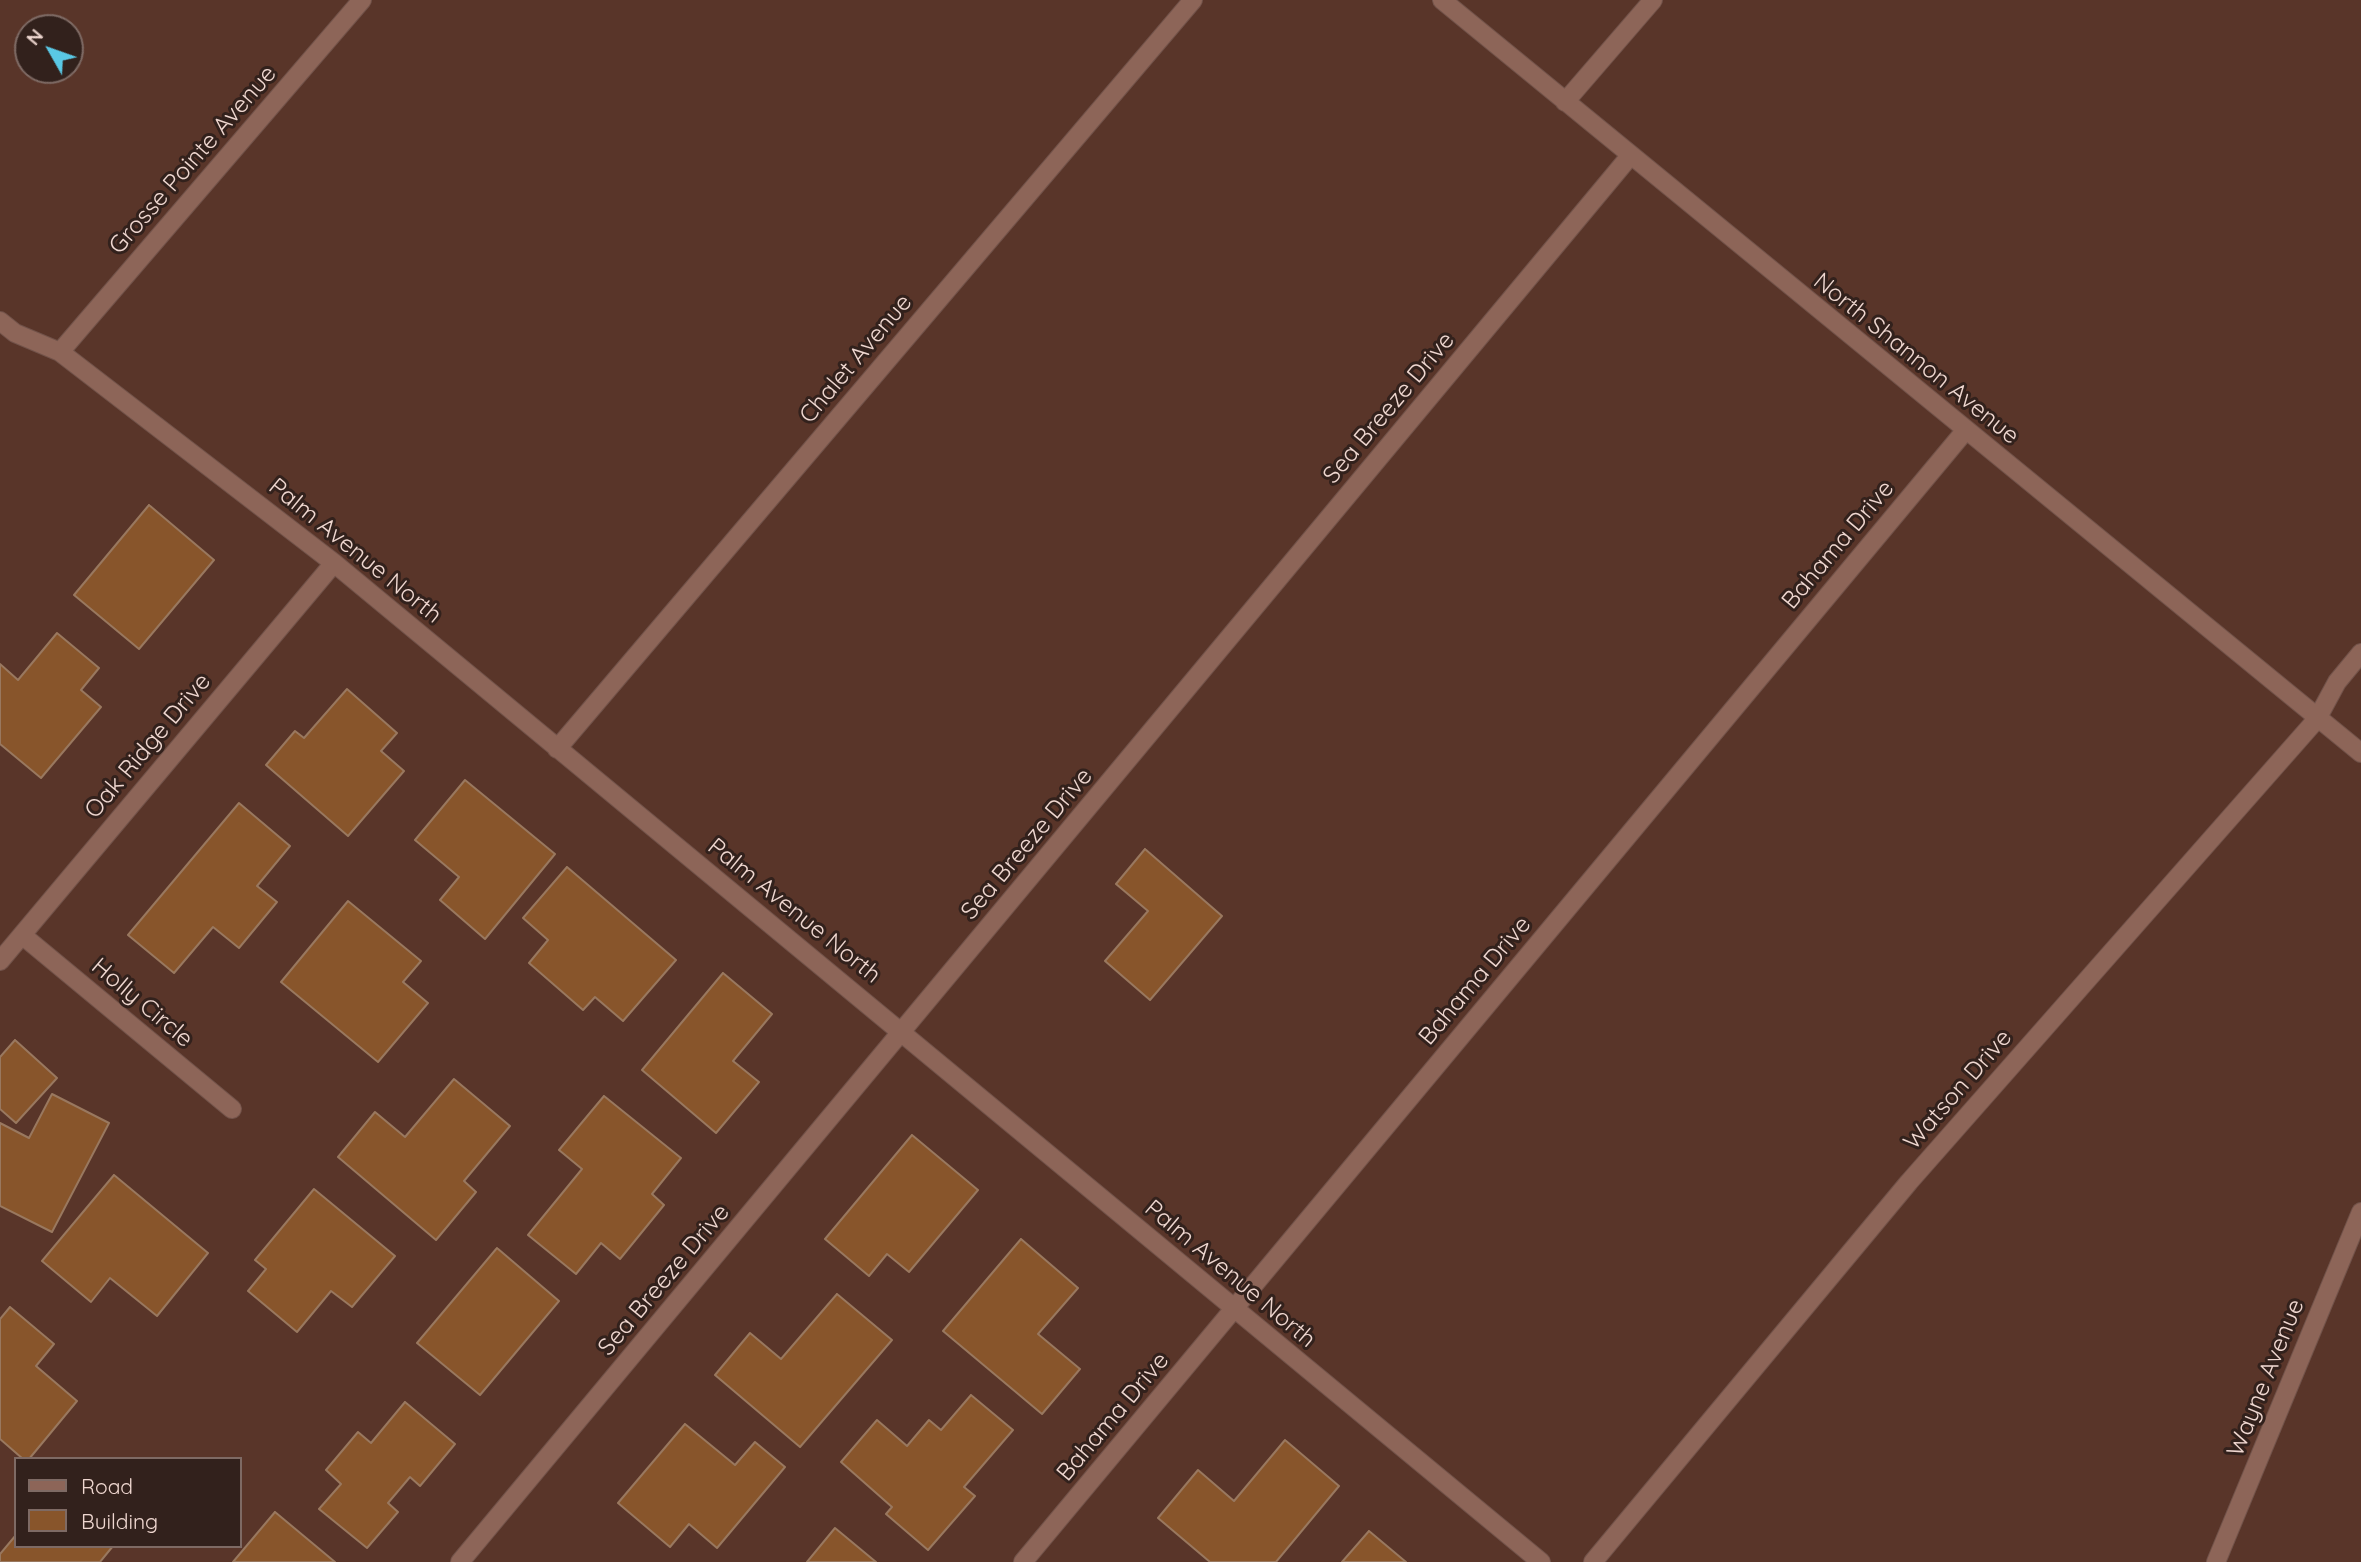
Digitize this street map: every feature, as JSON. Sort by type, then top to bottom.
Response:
[{"type":"street","name":"Grosse Pointe Avenue","points":[[60,352],[362,0]]},
{"type":"street","name":"Chalet Avenue","points":[[557,749],[1193,0]]},
{"type":"street","name":"North Shannon Avenue","points":[[1442,0],[2361,753]]},
{"type":"street","points":[[1565,102],[1653,0]]},
{"type":"street","name":"Sea Breeze Drive","points":[[460,1562],[1630,156]]},
{"type":"street","name":"Palm Avenue North","points":[[0,321],[15,333],[60,352],[334,563],[1541,1562]]},
{"type":"street","name":"Bahama Drive","points":[[1023,1562],[1965,431]]},
{"type":"street","name":"Oak Ridge Drive","points":[[0,961],[334,563]]},
{"type":"street","name":"Watson Drive","points":[[1593,1562],[1909,1182],[2317,719],[2336,682],[2361,653]]},
{"type":"street","name":"Holly Circle","points":[[22,935],[232,1109]]},
{"type":"street","name":"Wayne Avenue","points":[[2217,1562],[2361,1212]]},
{"type":"building","points":[[149,505],[214,560],[139,649],[74,595]]},
{"type":"building","points":[[57,633],[99,668],[81,690],[101,707],[41,778],[0,744],[0,664],[18,680]]},
{"type":"building","points":[[347,689],[397,733],[381,751],[404,771],[348,836],[266,765],[295,731],[304,738]]},
{"type":"building","points":[[465,780],[555,854],[485,939],[440,900],[459,877],[415,840]]},
{"type":"building","points":[[239,803],[290,846],[257,886],[277,902],[239,948],[213,927],[174,973],[128,935]]},
{"type":"building","points":[[1145,849],[1222,916],[1150,1000],[1105,961],[1148,911],[1116,884]]},
{"type":"building","points":[[567,867],[676,960],[623,1021],[595,997],[583,1010],[529,963],[548,940],[523,918]]},
{"type":"building","points":[[348,901],[421,961],[403,982],[428,1003],[378,1062],[281,982]]},
{"type":"building","points":[[723,973],[772,1014],[733,1061],[759,1082],[716,1133],[642,1070]]},
{"type":"building","points":[[15,1040],[57,1078],[16,1123],[0,1109],[0,1057]]},
{"type":"building","points":[[454,1079],[510,1126],[464,1181],[476,1192],[436,1240],[338,1157],[375,1112],[405,1137]]},
{"type":"building","points":[[52,1094],[109,1123],[52,1232],[0,1206],[0,1123],[29,1138]]},
{"type":"building","points":[[604,1096],[681,1158],[652,1194],[664,1205],[620,1259],[601,1243],[576,1274],[528,1235],[582,1169],[559,1150]]},
{"type":"building","points":[[912,1135],[978,1190],[909,1272],[887,1254],[869,1276],[825,1239]]},
{"type":"building","points":[[114,1175],[208,1253],[157,1316],[110,1278],[91,1302],[42,1261]]},
{"type":"building","points":[[314,1189],[395,1256],[352,1307],[331,1291],[297,1332],[248,1291],[266,1269],[255,1260]]},
{"type":"building","points":[[1021,1239],[1078,1288],[1038,1334],[1080,1369],[1042,1414],[943,1331]]},
{"type":"building","points":[[497,1248],[559,1301],[480,1395],[417,1343]]},
{"type":"building","points":[[837,1294],[892,1340],[800,1447],[715,1375],[750,1333],[781,1359]]},
{"type":"building","points":[[10,1307],[54,1344],[36,1366],[77,1401],[31,1457],[21,1457],[0,1439],[0,1319]]},
{"type":"building","points":[[971,1395],[1013,1430],[964,1487],[975,1496],[928,1550],[886,1514],[892,1507],[841,1462],[877,1420],[907,1446],[929,1420],[941,1430]]},
{"type":"building","points":[[405,1402],[455,1444],[420,1486],[410,1477],[388,1503],[398,1512],[367,1548],[319,1509],[341,1484],[326,1470],[358,1432],[371,1443]]},
{"type":"building","points":[[685,1424],[735,1465],[755,1442],[785,1467],[717,1548],[689,1524],[670,1547],[618,1503]]},
{"type":"building","points":[[1285,1440],[1339,1486],[1276,1562],[1210,1562],[1158,1518],[1198,1470],[1234,1501]]},
{"type":"building","points":[[275,1512],[335,1562],[233,1562]]},
{"type":"building","points":[[835,1528],[876,1562],[807,1562]]},
{"type":"building","points":[[1369,1531],[1406,1562],[1342,1562]]},
{"type":"building","points":[[14,1537],[14,1548],[111,1548],[100,1562],[0,1562],[0,1554]]}]
